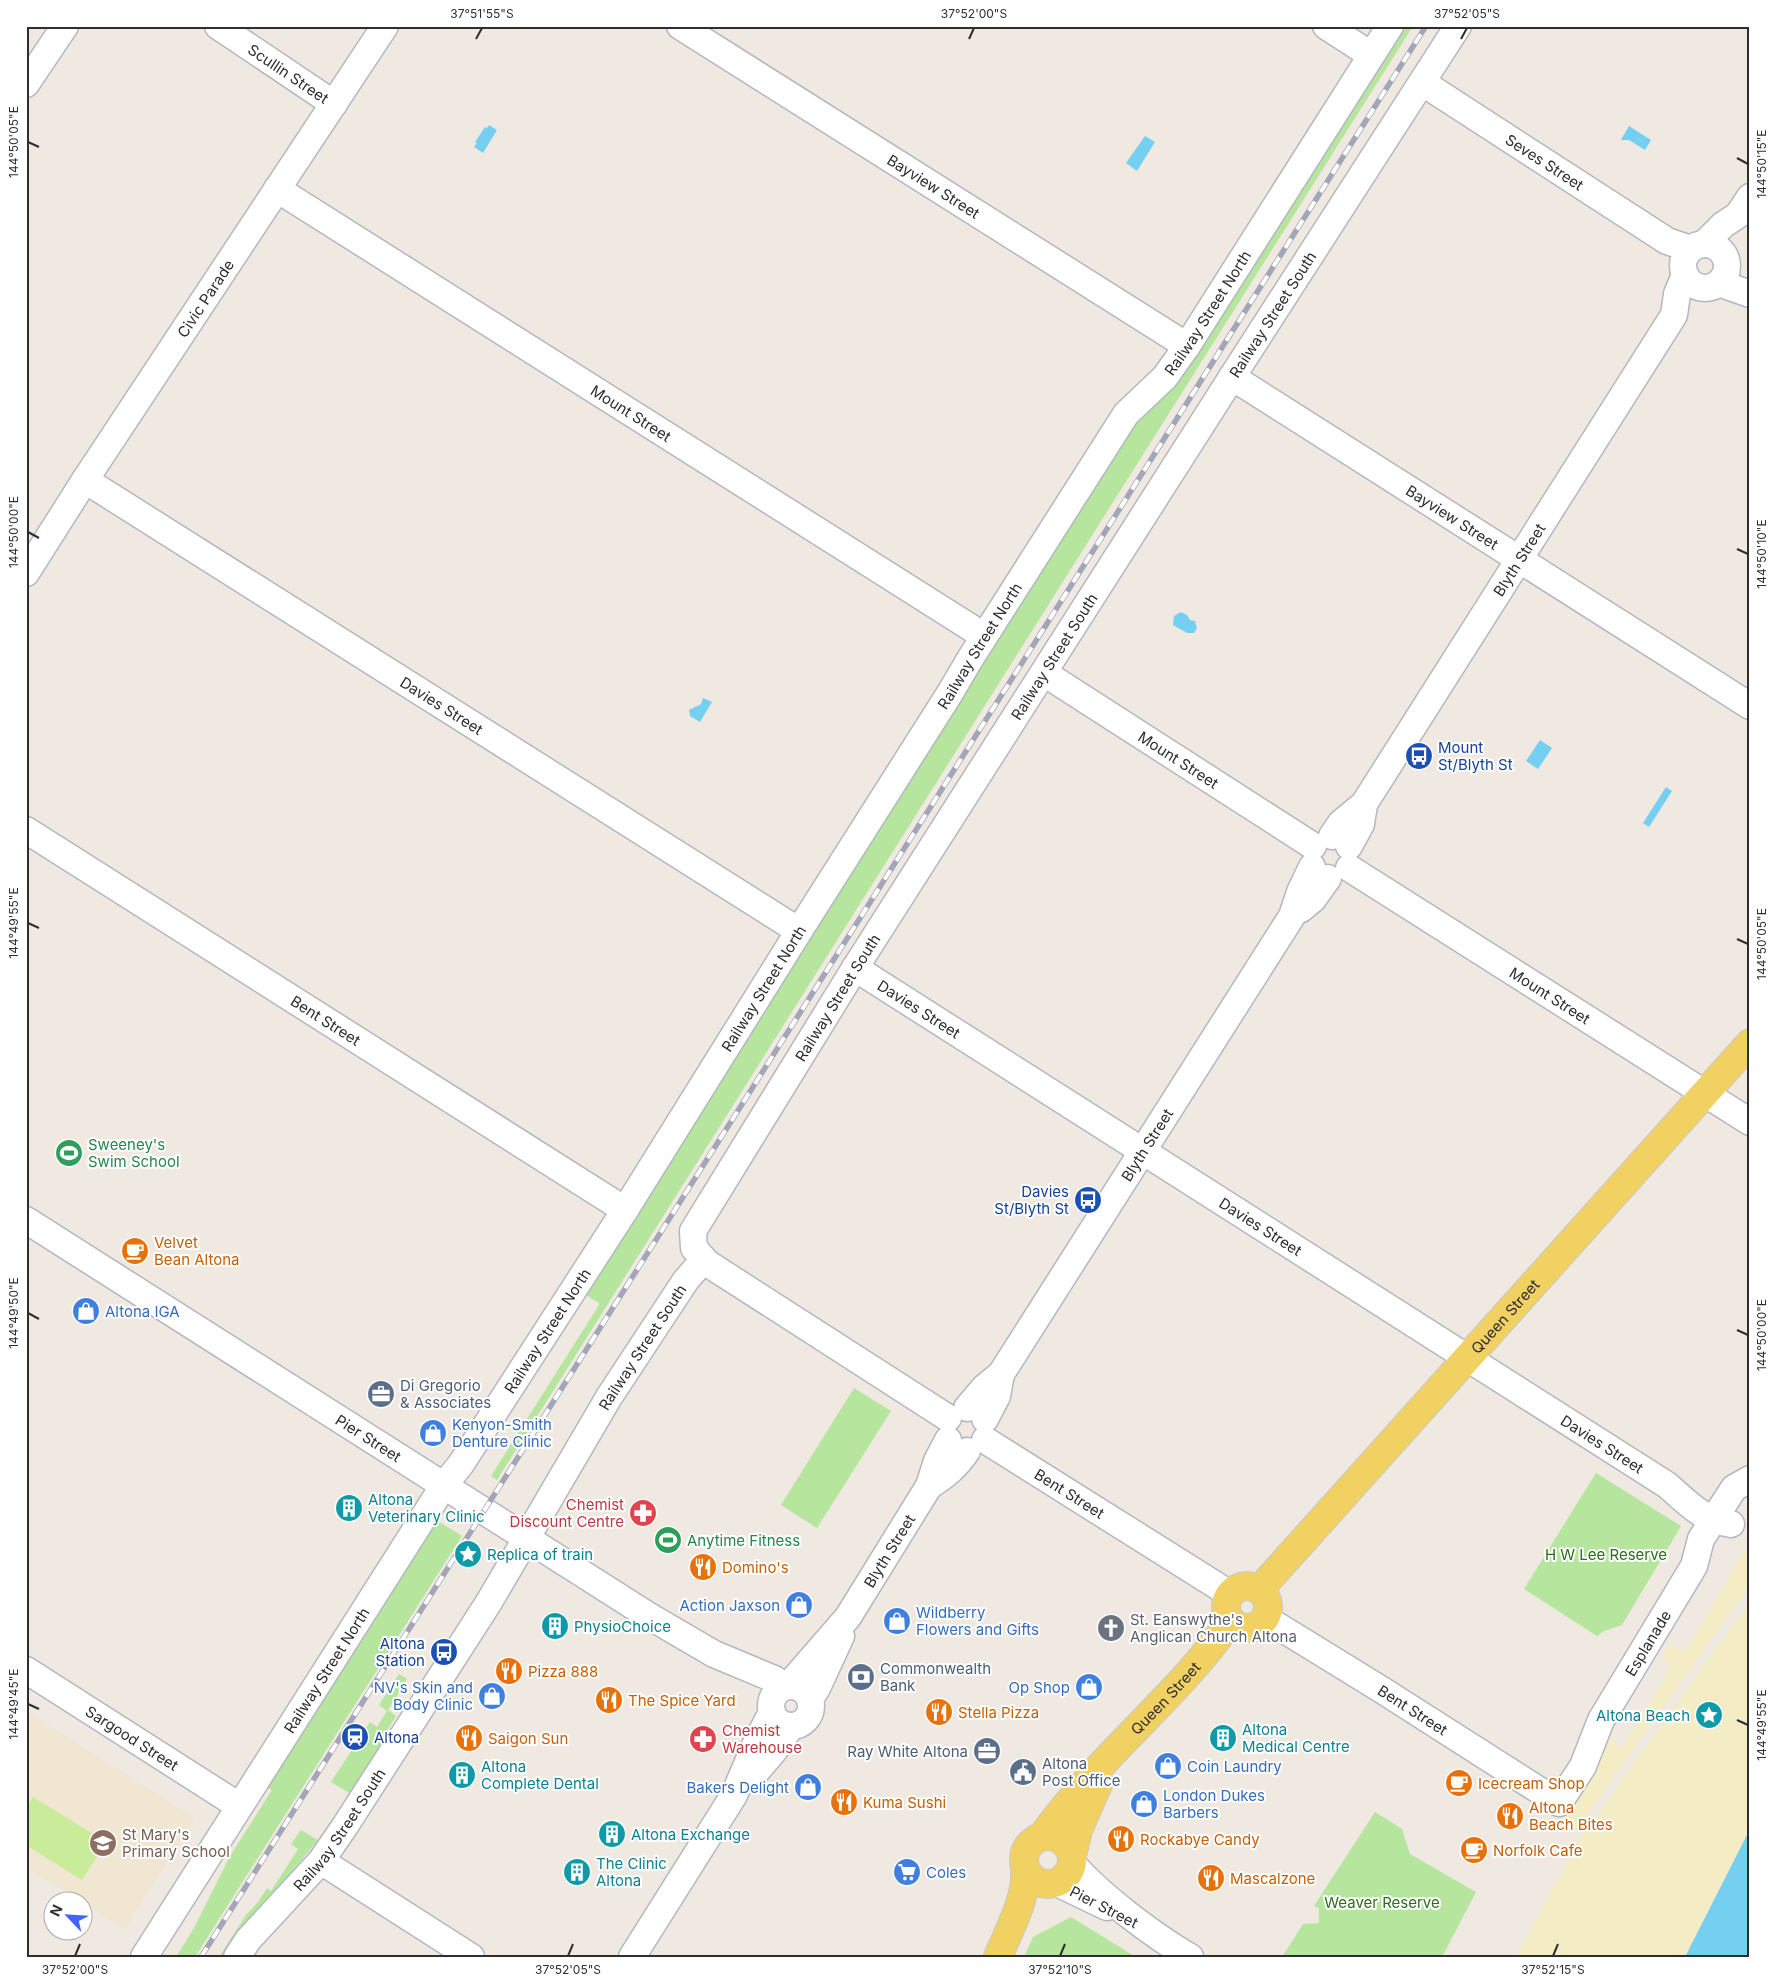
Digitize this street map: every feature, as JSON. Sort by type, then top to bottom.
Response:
[{"type":"main road","name":"Queen Street","points":[[1259,1590],[1750,1043]]},
{"type":"main road","points":[[1240,1587],[1254,1587],[1259,1590],[1267,1600],[1268,1606],[1265,1618],[1255,1627],[1248,1628],[1242,1628],[1230,1621],[1225,1608],[1230,1594],[1240,1587]]},
{"type":"main road","name":"Queen Street","points":[[1042,1836],[1093,1774],[1166,1700],[1219,1637],[1230,1621]]},
{"type":"main road","name":"Queen Street","points":[[1006,1957],[1031,1910],[1063,1872],[1087,1806],[1117,1750]]},
{"type":"main road","points":[[998,1957],[1021,1902],[1026,1882],[1023,1856],[1025,1850],[1033,1840],[1049,1835],[1062,1840],[1070,1850],[1063,1872],[1035,1881],[1025,1870]]},
{"type":"street","points":[[26,84],[65,26]]},
{"type":"street","name":"Scullin Street","points":[[218,26],[334,104]]},
{"type":"street","name":"Civic Parade","points":[[26,573],[85,480],[385,26]]},
{"type":"street","name":"Bayview Street","points":[[680,26],[1187,346]]},
{"type":"street","points":[[1326,26],[1371,55]]},
{"type":"street","name":"Railway Street North","points":[[144,1957],[444,1485],[461,1464],[625,1210],[984,636],[1126,414],[1165,377],[1187,346],[1390,26]]},
{"type":"street","name":"Railway Street South","points":[[707,1263],[694,1248],[693,1231],[855,968],[1458,26]]},
{"type":"street","name":"Seves Street","points":[[1423,83],[1748,293]]},
{"type":"street","name":"Mount Street","points":[[277,189],[984,636]]},
{"type":"street","name":"Blyth Street","points":[[778,1715],[776,1692],[795,1690],[848,1616],[929,1486],[937,1461],[997,1396],[1001,1374],[1292,916],[1300,892],[1331,857],[1345,819],[1364,804],[1674,315],[1677,294],[1705,266],[1723,225],[1744,206]]},
{"type":"street","name":"Bayview Street","points":[[1232,377],[1750,706]]},
{"type":"street","name":"Davies Street","points":[[85,480],[799,931]]},
{"type":"street","name":"Mount Street","points":[[1044,673],[1750,1122]]},
{"type":"street","name":"Bent Street","points":[[26,830],[625,1210]]},
{"type":"street","name":"Davies Street","points":[[855,968],[1667,1485],[1702,1514],[1722,1518]]},
{"type":"street","name":"Pier Street","points":[[26,1220],[649,1616],[714,1654],[774,1679],[795,1690]]},
{"type":"street","name":"Railway Street South","points":[[237,1957],[248,1940],[321,1861],[346,1826],[489,1602],[610,1397],[686,1280],[701,1263],[707,1263]]},
{"type":"street","name":"Bent Street","points":[[707,1263],[1230,1594]]},
{"type":"street","name":"Esplanade","points":[[1553,1800],[1583,1766],[1602,1720],[1694,1566],[1715,1548],[1722,1518],[1734,1488],[1750,1479]]},
{"type":"street","name":"Esplanade","points":[[1722,1518],[1750,1494]]},
{"type":"street","name":"Bent Street","points":[[1265,1618],[1382,1690],[1553,1800]]},
{"type":"street","name":"Pier Street","points":[[714,1654],[759,1699],[778,1715]]},
{"type":"street","name":"Sargood Street","points":[[26,1670],[239,1806]]},
{"type":"street","points":[[632,1957],[734,1795],[774,1752],[778,1715],[802,1724],[809,1715],[812,1710],[795,1690]]},
{"type":"street","points":[[321,1861],[470,1957]]},
{"type":"street","name":"Pier Street","points":[[1063,1872],[1190,1957]]},
{"type":"shaded area","name":"St Mary's Primary School","points":[[26,1711],[195,1818],[124,1930],[92,1909],[92,1890],[62,1890],[26,1867]]},
{"type":"green space","points":[[1401,26],[1413,26],[497,1480],[491,1476],[599,1305],[599,1303],[581,1292],[1116,445],[1173,385]]},
{"type":"green space","points":[[854,1388],[891,1411],[817,1528],[781,1505]]},
{"type":"green space","name":"H W Lee Reserve","points":[[1596,1473],[1681,1526],[1622,1625],[1604,1631],[1597,1636],[1524,1589]]},
{"type":"green space","points":[[433,1518],[462,1536],[195,1957],[176,1957],[194,1928],[230,1856],[272,1790],[265,1786]]},
{"type":"green space","points":[[399,1674],[407,1679],[388,1710],[396,1716],[385,1734],[389,1740],[354,1796],[331,1782],[370,1722],[377,1727],[387,1711],[379,1705]]},
{"type":"green space","points":[[33,1797],[106,1842],[82,1880],[26,1845],[26,1807]]},
{"type":"green space","name":"Weaver Reserve","points":[[1375,1812],[1402,1829],[1410,1854],[1476,1892],[1442,1957],[1282,1957],[1303,1924],[1319,1923],[1319,1908],[1314,1906]]},
{"type":"green space","points":[[301,1830],[318,1840],[273,1894],[225,1957],[219,1957],[246,1915],[267,1888],[271,1891],[298,1849],[291,1844]]},
{"type":"green space","points":[[1071,1917],[1136,1957],[1024,1957],[1033,1937]]},
{"type":"sand","points":[[1750,1541],[1750,1585],[1576,1830],[1565,1816],[1612,1738],[1621,1749],[1671,1668],[1662,1655],[1669,1644],[1685,1652]]},
{"type":"sand","name":"Altona Beach","points":[[1750,1601],[1750,1829],[1685,1957],[1516,1957],[1578,1842]]},
{"type":"water","points":[[489,125],[497,130],[483,153],[474,147],[477,143],[475,142],[485,127],[487,128]]},
{"type":"water","points":[[1629,126],[1651,140],[1645,150],[1629,140],[1621,140]]},
{"type":"water","points":[[1145,136],[1155,142],[1137,171],[1126,163]]},
{"type":"water","points":[[1181,612],[1187,615],[1190,620],[1195,621],[1197,628],[1194,633],[1187,633],[1173,625],[1174,616]]},
{"type":"water","points":[[703,698],[712,702],[700,722],[690,716],[689,710],[701,704]]},
{"type":"water","points":[[1540,740],[1552,748],[1538,769],[1526,761]]},
{"type":"water","points":[[1666,787],[1672,791],[1649,827],[1643,823]]},
{"type":"water","points":[[1750,1829],[1750,1957],[1685,1957]]},
{"type":"railway","points":[[201,1957],[1426,26]]},
{"type":"place","name":"Mount St/Blyth St","points":[[1419,756]]},
{"type":"place","name":"Sweeney's Swim School","points":[[69,1153]]},
{"type":"place","name":"Davies St/Blyth St","points":[[1088,1200]]},
{"type":"place","name":"Velvet Bean Altona","points":[[135,1251]]},
{"type":"place","name":"Altona IGA","points":[[86,1311]]},
{"type":"place","name":"Di Gregorio & Associates","points":[[381,1394]]},
{"type":"place","name":"Kenyon-Smith Denture Clinic","points":[[433,1433]]},
{"type":"place","name":"Altona Veterinary Clinic","points":[[349,1508]]},
{"type":"place","name":"Chemist Discount Centre","points":[[643,1513]]},
{"type":"place","name":"Anytime Fitness","points":[[668,1540]]},
{"type":"place","name":"Replica of train","points":[[468,1554]]},
{"type":"place","name":"Domino's","points":[[703,1567]]},
{"type":"place","name":"Action Jaxson","points":[[799,1605]]},
{"type":"place","name":"Wildberry Flowers and Gifts","points":[[897,1621]]},
{"type":"place","name":"PhysioChoice","points":[[555,1626]]},
{"type":"place","name":"St. Eanswythe's Anglican Church Altona","points":[[1111,1628]]},
{"type":"place","name":"Altona Station","points":[[444,1652]]},
{"type":"place","name":"Pizza 888","points":[[509,1671]]},
{"type":"place","name":"Commonwealth Bank","points":[[861,1677]]},
{"type":"place","name":"Op Shop","points":[[1089,1687]]},
{"type":"place","name":"NV's Skin and Body Clinic","points":[[492,1696]]},
{"type":"place","name":"The Spice Yard","points":[[609,1700]]},
{"type":"place","name":"Stella Pizza","points":[[939,1712]]},
{"type":"place","name":"Altona Beach","points":[[1709,1715]]},
{"type":"place","name":"Altona","points":[[355,1737]]},
{"type":"place","name":"Saigon Sun","points":[[469,1738]]},
{"type":"place","name":"Altona Medical Centre","points":[[1223,1738]]},
{"type":"place","name":"Chemist Warehouse","points":[[703,1739]]},
{"type":"place","name":"Ray White Altona","points":[[987,1751]]},
{"type":"place","name":"Coin Laundry","points":[[1168,1766]]},
{"type":"place","name":"Altona Post Office","points":[[1023,1772]]},
{"type":"place","name":"Altona Complete Dental","points":[[462,1775]]},
{"type":"place","name":"Icecream Shop","points":[[1459,1783]]},
{"type":"place","name":"Bakers Delight","points":[[808,1787]]},
{"type":"place","name":"Kuma Sushi","points":[[844,1802]]},
{"type":"place","name":"London Dukes Barbers","points":[[1144,1804]]},
{"type":"place","name":"Altona Beach Bites","points":[[1510,1816]]},
{"type":"place","name":"Altona Exchange","points":[[612,1834]]},
{"type":"place","name":"Rockabye Candy","points":[[1121,1839]]},
{"type":"place","name":"St Mary's Primary School","points":[[103,1843]]},
{"type":"place","name":"Norfolk Cafe","points":[[1474,1850]]},
{"type":"place","name":"The Clinic Altona","points":[[577,1872]]},
{"type":"place","name":"Coles","points":[[907,1872]]},
{"type":"place","name":"Mascalzone","points":[[1211,1878]]}]
